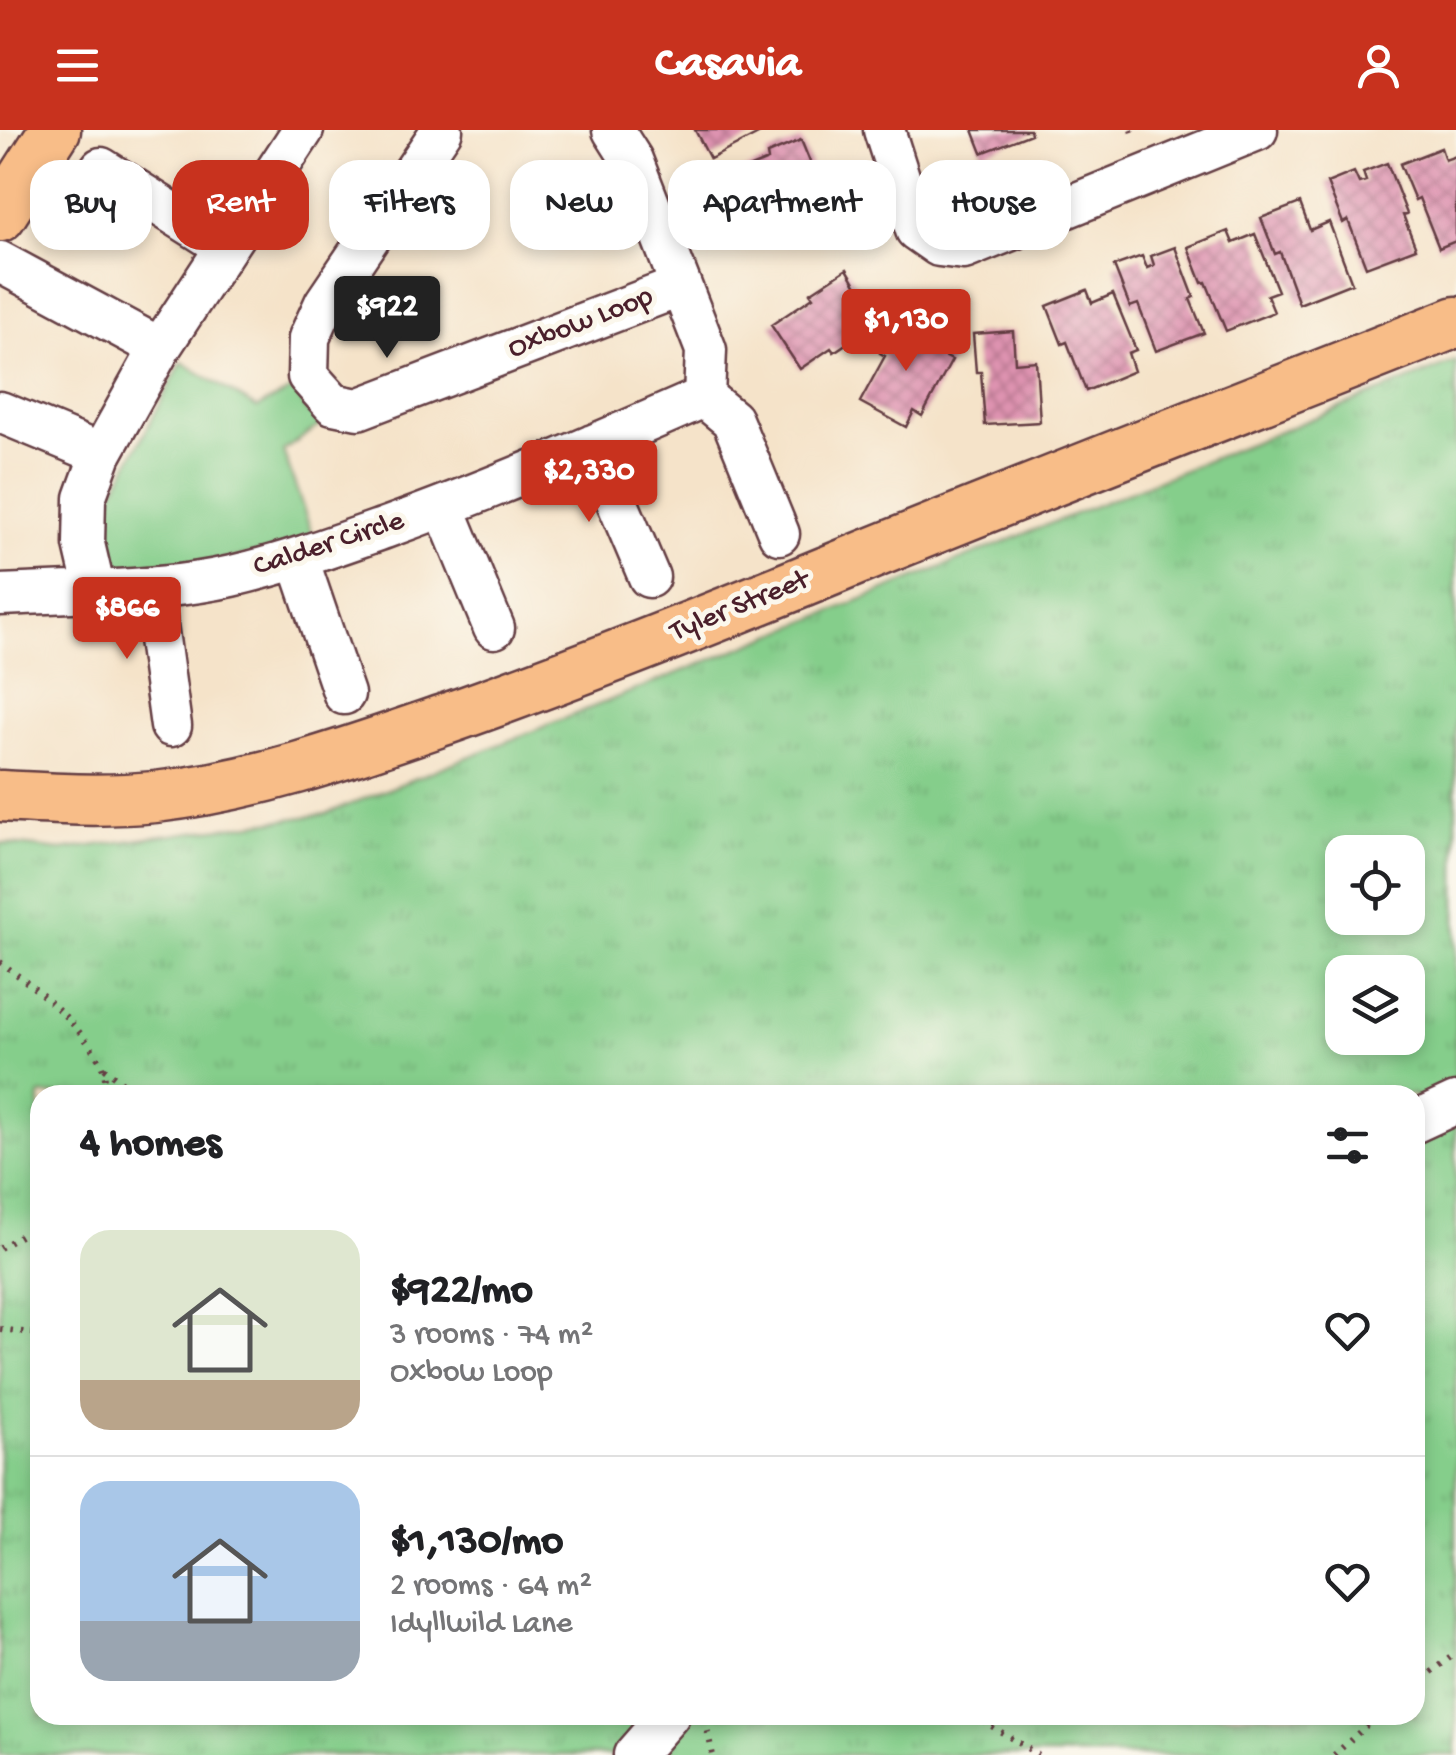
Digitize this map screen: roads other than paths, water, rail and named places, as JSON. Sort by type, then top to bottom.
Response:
[{"type":"main road","points":[[0,216],[55,130]]},
{"type":"main road","name":"Tyler Street","points":[[0,796],[73,801],[154,797],[290,771],[356,750],[659,640],[1456,322]]},
{"type":"street","points":[[283,160],[303,130]]},
{"type":"street","name":"Oxbow Loop","points":[[442,130],[325,303],[310,338],[308,376],[333,404],[358,410],[681,286]]},
{"type":"street","points":[[613,130],[632,160],[706,350],[704,397],[732,420],[779,534]]},
{"type":"street","points":[[884,130],[916,230],[939,246],[964,249],[1258,130]]},
{"type":"street","points":[[95,592],[84,544],[84,498],[101,454],[160,348],[224,250]]},
{"type":"street","points":[[0,262],[160,348]]},
{"type":"street","name":"Calder Circle","points":[[1,596],[152,588],[229,576],[298,559],[444,506],[704,397]]},
{"type":"street","points":[[0,412],[101,454]]},
{"type":"street","points":[[593,446],[648,577]]},
{"type":"street","points":[[444,506],[494,628]]},
{"type":"street","points":[[298,559],[344,694]]},
{"type":"street","points":[[152,588],[171,726]]},
{"type":"street","points":[[0,612],[1,596]]},
{"type":"street","points":[[1425,1117],[1456,1103]]},
{"type":"street","points":[[634,1755],[660,1725]]}]
